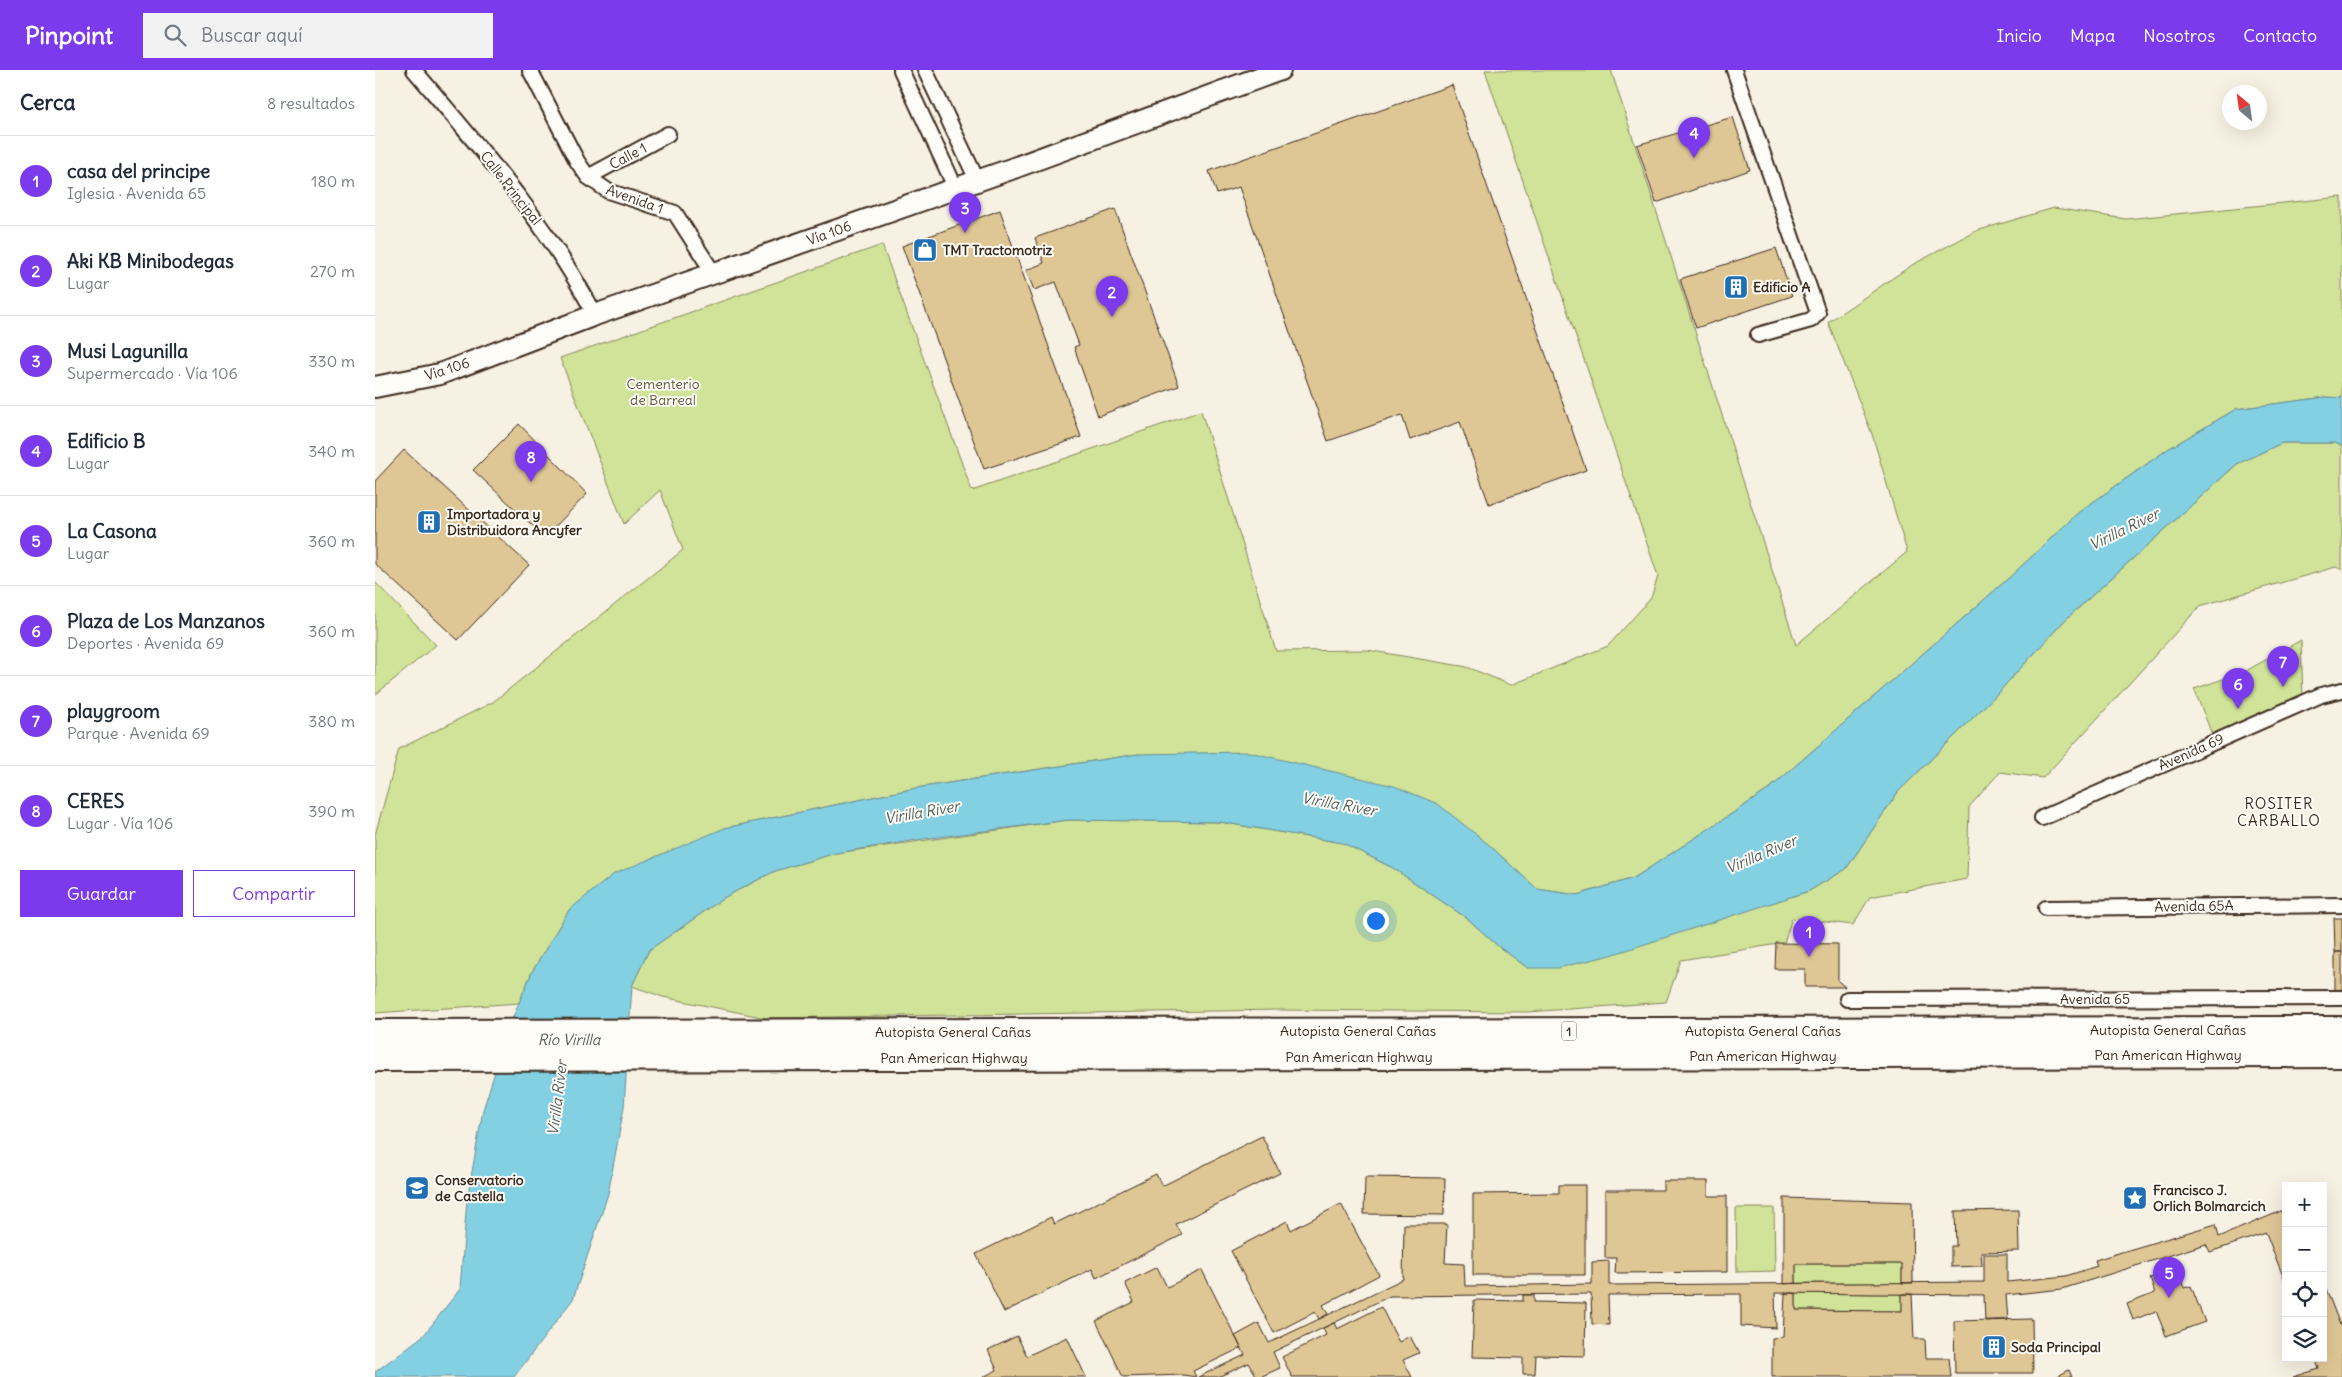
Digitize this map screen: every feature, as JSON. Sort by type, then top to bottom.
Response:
[{"type":"highway","name":"Autopista General Cañas","points":[[375,1033],[403,1046],[796,1032],[2342,1030]]},
{"type":"highway","name":"Pan American Highway","points":[[375,1058],[403,1046],[796,1058],[2342,1054]]},
{"type":"main road","name":"Vía 106","points":[[375,387],[440,374],[595,315],[977,180],[1280,70]]},
{"type":"street","name":"Calle Principal","points":[[414,70],[524,200],[580,286],[595,315]]},
{"type":"street","name":"Avenida 1","points":[[530,70],[577,160],[588,177],[608,191],[675,213],[714,274]]},
{"type":"street","points":[[901,70],[955,187]]},
{"type":"street","points":[[925,70],[977,180]]},
{"type":"street","points":[[1734,70],[1818,313],[1811,320],[1758,335]]},
{"type":"street","name":"Calle 1","points":[[588,177],[668,134]]},
{"type":"street","name":"Avenida 69","points":[[2042,818],[2321,695],[2342,690]]},
{"type":"street","name":"Avenida 65A","points":[[2046,908],[2342,905]]},
{"type":"street","name":"Avenida 65","points":[[1847,1000],[2342,998]]},
{"type":"green space","name":"Cementerio de Barreal","points":[[1485,70],[1611,70],[1796,645],[1907,552],[1872,434],[1828,322],[1912,265],[1976,231],[2054,208],[2126,219],[2342,197],[2342,398],[2326,397],[2236,409],[2168,449],[2079,512],[2010,577],[1768,790],[1634,878],[1577,895],[1537,889],[1488,844],[1139,754],[916,788],[725,828],[569,910],[532,972],[519,1003],[375,1013],[375,835],[399,749],[493,702],[683,550],[660,490],[624,524],[560,358],[882,245],[972,491],[1201,411],[1276,651],[1367,650],[1467,667],[1511,685],[1608,646],[1651,598],[1658,576]]},
{"type":"green space","points":[[2282,443],[2335,443],[2342,446],[2342,570],[2336,567],[2200,606],[2043,778],[2000,772],[1969,807],[1967,879],[1870,897],[1853,925],[1792,918],[1784,943],[1681,960],[1666,1002],[1528,1012],[1279,1010],[766,1018],[663,997],[632,986],[649,950],[725,897],[775,871],[836,853],[1068,820],[1220,822],[1343,843],[1393,868],[1468,919],[1499,947],[1528,968],[1740,912],[1809,891],[1846,869],[1898,792],[1995,696],[2064,621],[2237,464]]},
{"type":"green space","points":[[375,582],[436,645],[375,695]]},
{"type":"green space","points":[[2301,640],[2303,699],[2213,737],[2194,689],[2244,672]]},
{"type":"green space","points":[[1736,1208],[1774,1208],[1775,1271],[1737,1272]]},
{"type":"green space","points":[[1796,1264],[1902,1264],[1902,1283],[1796,1283]]},
{"type":"green space","points":[[1796,1293],[1902,1294],[1902,1311],[1796,1310]]},
{"type":"water","name":"Río Virilla","points":[[2326,397],[2342,398],[2342,446],[2335,443],[2282,443],[2237,464],[2064,621],[1995,696],[1898,792],[1846,869],[1809,891],[1611,955],[1558,968],[1528,968],[1499,947],[1468,919],[1393,868],[1343,843],[1220,822],[1068,820],[923,839],[836,853],[775,871],[725,897],[649,950],[632,986],[624,1107],[608,1194],[573,1299],[514,1377],[375,1377],[375,1372],[424,1335],[460,1289],[467,1200],[483,1110],[510,1024],[532,972],[569,910],[614,874],[725,828],[916,788],[1139,754],[1249,752],[1394,786],[1438,804],[1488,844],[1537,889],[1577,895],[1634,878],[1768,790],[2010,577],[2079,512],[2168,449],[2236,409]]},
{"type":"building","points":[[1452,85],[1586,470],[1489,504],[1460,422],[1410,440],[1402,415],[1328,441],[1239,187],[1217,194],[1209,171]]},
{"type":"building","points":[[1733,117],[1750,170],[1656,203],[1637,145]]},
{"type":"building","points":[[1115,209],[1179,386],[1098,416],[1074,347],[1079,345],[1056,282],[1034,290],[1026,270],[1044,263],[1035,238]]},
{"type":"building","points":[[1000,210],[1081,437],[984,469],[902,246]]},
{"type":"building","name":"Edificio A","points":[[1776,248],[1792,296],[1696,328],[1680,279]]},
{"type":"building","points":[[519,424],[587,494],[545,537],[473,470]]},
{"type":"building","name":"Importadora y Distribuidora Ancyfer","points":[[404,450],[529,565],[458,640],[375,564],[375,481]]},
{"type":"building","points":[[2334,918],[2342,918],[2342,952],[2335,952]]},
{"type":"building","points":[[1776,943],[1838,944],[1838,981],[1845,987],[1805,987],[1805,969],[1775,969]]},
{"type":"building","points":[[2335,952],[2342,952],[2342,992],[2335,992]]},
{"type":"building","points":[[1262,1136],[1280,1173],[1176,1224],[1182,1235],[1096,1278],[1092,1269],[1004,1312],[976,1254],[1051,1217],[1054,1224],[1156,1174],[1162,1186]]},
{"type":"building","points":[[1365,1177],[1445,1178],[1444,1215],[1364,1214]]},
{"type":"building","points":[[1663,1181],[1708,1181],[1708,1196],[1727,1196],[1727,1272],[1615,1273],[1616,1258],[1605,1258],[1605,1190],[1663,1190]]},
{"type":"building","points":[[1559,1185],[1585,1185],[1585,1275],[1473,1275],[1473,1194],[1559,1193]]},
{"type":"building","points":[[1784,1198],[1912,1202],[1913,1283],[1902,1283],[1902,1264],[1796,1264],[1796,1283],[1784,1284]]},
{"type":"building","points":[[1341,1204],[1379,1275],[1323,1305],[1328,1314],[1319,1319],[1315,1312],[1274,1333],[1231,1251],[1287,1221],[1291,1230]]},
{"type":"building","points":[[2018,1210],[2019,1251],[1981,1252],[1982,1266],[1951,1267],[1951,1246],[1956,1246],[1955,1211]]},
{"type":"building","points":[[2282,1211],[2282,1274],[2266,1233],[2210,1252],[2206,1244],[2062,1289],[2006,1295],[2008,1320],[1985,1321],[1984,1295],[1775,1293],[1776,1328],[1741,1326],[1741,1294],[1608,1295],[1609,1325],[1592,1324],[1591,1294],[1390,1296],[1273,1352],[1280,1368],[1260,1377],[1257,1377],[1249,1363],[1218,1377],[1198,1377],[1245,1355],[1235,1336],[1259,1323],[1269,1343],[1403,1279],[1404,1224],[1447,1224],[1445,1263],[1464,1264],[1465,1286],[1592,1284],[1592,1262],[1609,1261],[1609,1285],[1984,1282],[1984,1254],[2007,1254],[2007,1282],[2066,1276],[2097,1266],[2095,1260],[2216,1224],[2219,1237]]},
{"type":"building","points":[[1157,1267],[1167,1287],[1202,1270],[1241,1348],[1193,1371],[1196,1377],[1183,1375],[1123,1377],[1096,1321],[1134,1302],[1125,1283]]},
{"type":"building","points":[[2177,1268],[2184,1288],[2191,1286],[2205,1322],[2166,1336],[2156,1311],[2133,1320],[2127,1304],[2155,1293],[2150,1278]]},
{"type":"building","points":[[2327,1291],[2342,1330],[2342,1377],[2293,1377],[2319,1369],[2316,1362],[2327,1362]]},
{"type":"building","points":[[1785,1293],[1796,1293],[1796,1310],[1902,1311],[1902,1294],[1912,1294],[1914,1339],[1925,1339],[1926,1358],[1949,1358],[1951,1377],[1772,1377],[1772,1338],[1783,1337]]},
{"type":"building","points":[[1523,1295],[1534,1295],[1534,1302],[1586,1303],[1585,1356],[1536,1355],[1535,1374],[1523,1374],[1523,1358],[1472,1357],[1474,1300],[1523,1301]]},
{"type":"building","points":[[1381,1307],[1399,1342],[1410,1336],[1419,1353],[1403,1360],[1412,1377],[1292,1377],[1282,1357],[1326,1335],[1323,1328],[1334,1323],[1337,1329]]},
{"type":"building","name":"Soda Principal","points":[[2032,1319],[2033,1373],[1955,1373],[1954,1321]]},
{"type":"building","points":[[1017,1336],[1027,1356],[1067,1337],[1086,1377],[983,1377],[997,1370],[988,1350]]},
{"type":"building","points":[[2069,1370],[2072,1377],[2056,1377]]},
{"type":"place","name":"Edificio B","points":[[1694,158]]},
{"type":"place","name":"Musi Lagunilla","points":[[965,233]]},
{"type":"place","name":"TMT Tractomotriz","points":[[925,250]]},
{"type":"place","name":"Edificio A","points":[[1736,287]]},
{"type":"place","name":"Aki KB Minibodegas","points":[[1112,317]]},
{"type":"place","name":"CERES","points":[[531,482]]},
{"type":"place","name":"Importadora y Distribuidora Ancyfer","points":[[429,522]]},
{"type":"place","name":"playgroom","points":[[2283,687]]},
{"type":"place","name":"Plaza de Los Manzanos","points":[[2238,709]]},
{"type":"place","name":"casa del principe","points":[[1809,957]]},
{"type":"place","name":"Conservatorio de Castella","points":[[417,1188]]},
{"type":"place","name":"Francisco J. Orlich Bolmarcich","points":[[2135,1198]]},
{"type":"place","name":"La Casona","points":[[2169,1298]]},
{"type":"place","name":"Soda Principal","points":[[1994,1347]]},
{"type":"district","name":"ROSITER CARBALLO","points":[[2279,812]]},
{"type":"water label","name":"Virilla River","points":[[2124,529]]},
{"type":"water label","name":"Virilla River","points":[[1339,804]]},
{"type":"water label","name":"Virilla River","points":[[922,812]]},
{"type":"water label","name":"Virilla River","points":[[1761,854]]},
{"type":"water label","name":"Virilla River","points":[[557,1098]]}]
